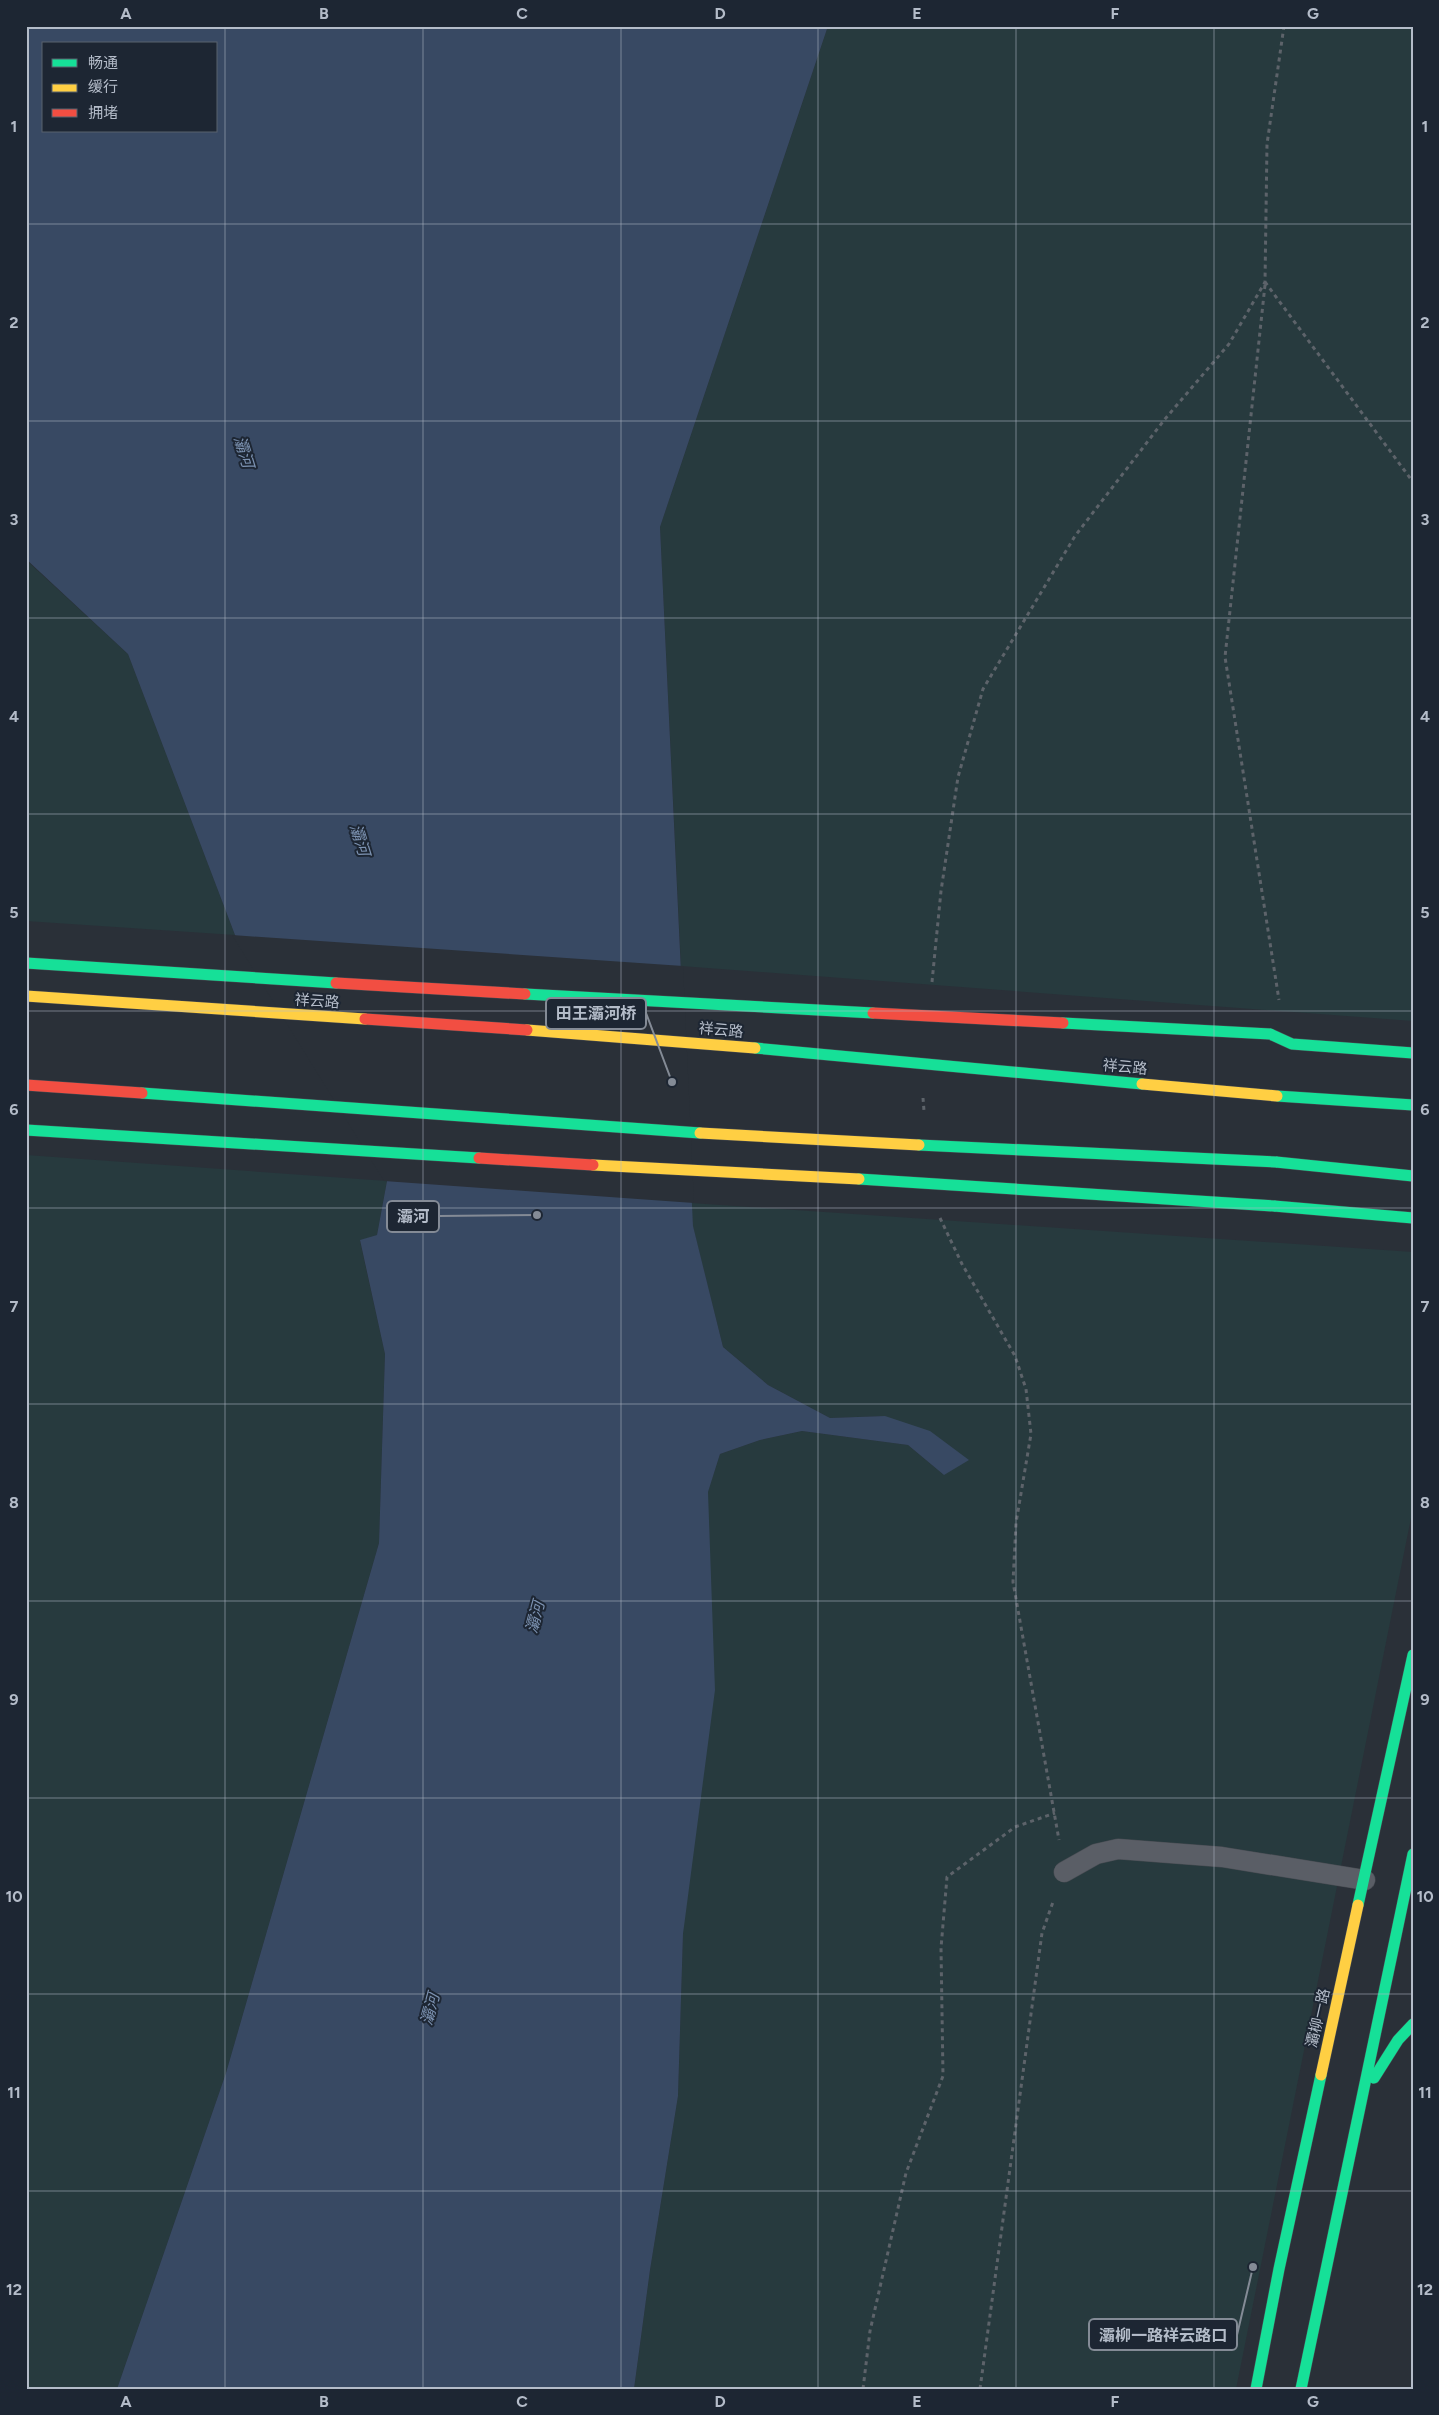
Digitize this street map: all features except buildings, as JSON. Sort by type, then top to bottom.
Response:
[{"type":"main road","points":[[26,963],[208,976],[1270,1034],[1292,1044],[1413,1053]]},
{"type":"main road","name":"祥云路","points":[[26,996],[620,1036],[1278,1096],[1413,1105]]},
{"type":"main road","points":[[26,1085],[738,1136],[1276,1162],[1413,1176]]},
{"type":"main road","points":[[26,1130],[197,1142],[1063,1190],[1413,1218]]},
{"type":"main road","name":"灞柳一路","points":[[1256,2389],[1279,2269],[1413,1655]]},
{"type":"main road","points":[[1301,2389],[1413,1854]]},
{"type":"main road","points":[[1361,2107],[1379,2066],[1398,2040],[1413,2024]]},
{"type":"lane","points":[[1064,1872],[1096,1854],[1118,1849],[1222,1857],[1365,1880]]},
{"type":"path","points":[[1292,1044],[1278,994],[1225,657],[1265,282],[1413,482]]},
{"type":"path","points":[[863,2389],[870,2331],[906,2173],[944,2076],[941,1948],[947,1877],[1015,1828],[1055,1813]]},
{"type":"green space","points":[[828,26],[1413,26],[1413,1021],[681,966],[660,527]]},
{"type":"green space","points":[[26,560],[128,654],[235,935],[26,921]]},
{"type":"green space","points":[[26,1155],[387,1181],[377,1235],[360,1241],[385,1354],[379,1543],[226,2073],[117,2389],[26,2389]]},
{"type":"green space","points":[[691,1203],[1413,1252],[1413,1508],[1236,2389],[634,2389],[650,2270],[678,2096],[683,1934],[708,1491],[720,1454],[760,1440],[802,1431],[908,1445],[944,1475],[885,1416],[830,1418],[768,1385],[723,1347],[693,1227]]},
{"type":"water","name":"灞河","points":[[26,26],[828,26],[660,527],[693,1226],[723,1347],[768,1385],[830,1418],[885,1416],[930,1431],[969,1460],[944,1475],[908,1445],[802,1431],[760,1440],[720,1454],[708,1492],[715,1690],[683,1934],[678,2096],[650,2270],[634,2389],[117,2389],[226,2073],[379,1543],[385,1354],[360,1240],[377,1235],[387,1181],[235,935],[128,654],[26,559]]},
{"type":"pier","points":[[232,935],[683,966],[694,1203],[384,1181]]},
{"type":"traffic: fast","points":[[26,963],[336,983]]},
{"type":"traffic: fast","points":[[525,994],[873,1013]]},
{"type":"traffic: fast","points":[[1063,1023],[1270,1034]]},
{"type":"traffic: fast","points":[[1270,1034],[1292,1044],[1413,1053]]},
{"type":"traffic: fast","points":[[755,1048],[1142,1084]]},
{"type":"traffic: fast","points":[[142,1093],[700,1133]]},
{"type":"traffic: fast","points":[[1277,1096],[1413,1105]]},
{"type":"traffic: fast","points":[[26,1130],[479,1158]]},
{"type":"traffic: fast","points":[[919,1145],[1276,1162]]},
{"type":"traffic: fast","points":[[1276,1162],[1413,1176]]},
{"type":"traffic: fast","points":[[859,1179],[1274,1206]]},
{"type":"traffic: fast","points":[[1274,1206],[1413,1218]]},
{"type":"traffic: fast","points":[[1358,1905],[1413,1655]]},
{"type":"traffic: fast","points":[[1301,2389],[1413,1854]]},
{"type":"traffic: fast","points":[[1374,2078],[1398,2040],[1413,2024]]},
{"type":"traffic: fast","points":[[1256,2389],[1279,2269],[1321,2075]]},
{"type":"traffic: slow","points":[[26,996],[365,1019]]},
{"type":"traffic: slow","points":[[527,1030],[755,1048]]},
{"type":"traffic: slow","points":[[1142,1084],[1277,1096]]},
{"type":"traffic: slow","points":[[700,1133],[919,1145]]},
{"type":"traffic: slow","points":[[593,1165],[859,1179]]},
{"type":"traffic: slow","points":[[1321,2075],[1358,1905]]},
{"type":"traffic: jam","points":[[336,983],[525,994]]},
{"type":"traffic: jam","points":[[873,1013],[1063,1023]]},
{"type":"traffic: jam","points":[[365,1019],[527,1030]]},
{"type":"traffic: jam","points":[[26,1085],[142,1093]]},
{"type":"traffic: jam","points":[[479,1158],[593,1165]]},
{"type":"place","name":"田王灞河桥","points":[[672,1082]]},
{"type":"place","name":"灞河","points":[[537,1215]]},
{"type":"place","name":"灞柳一路祥云路口","points":[[1253,2267]]}]
